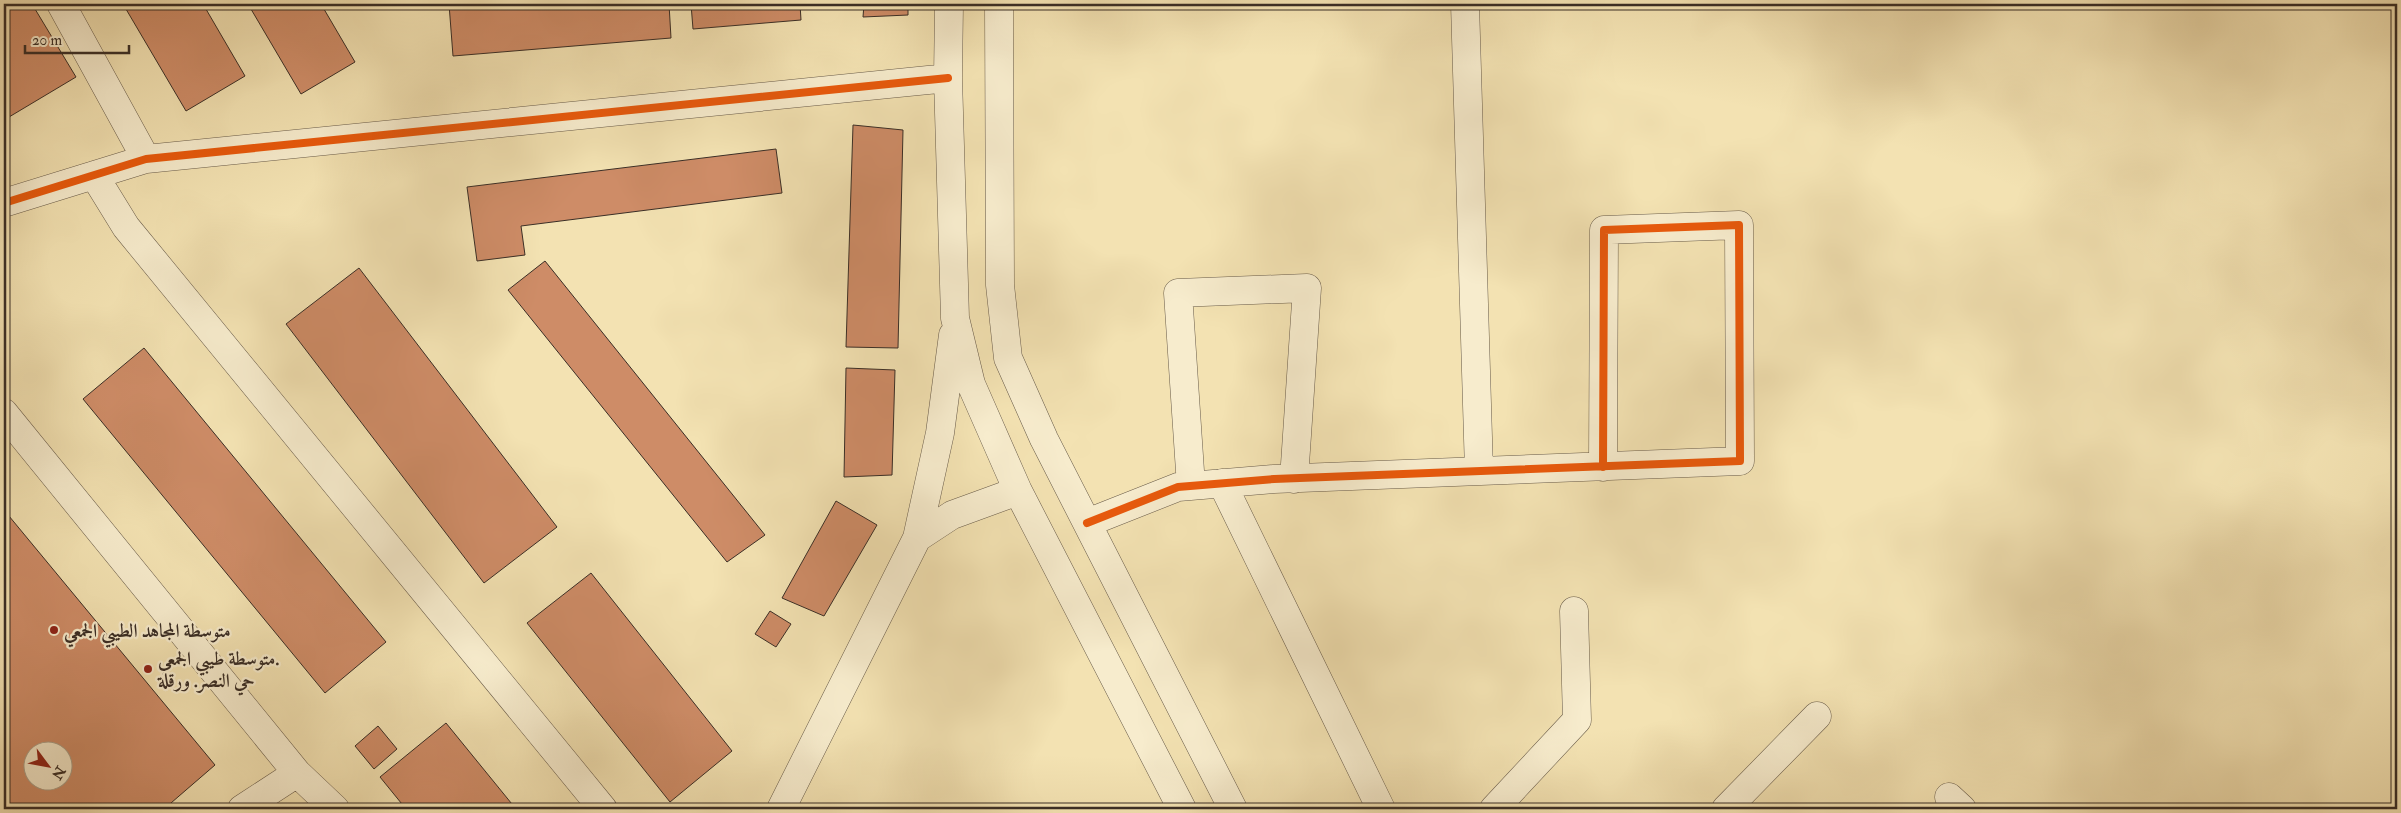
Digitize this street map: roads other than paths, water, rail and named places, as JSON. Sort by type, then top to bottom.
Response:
[{"type":"street","points":[[61,4],[146,159]]},
{"type":"street","points":[[782,809],[917,538],[940,433],[955,318],[948,78],[949,4]]},
{"type":"street","points":[[999,4],[1000,285],[1008,358],[1044,439],[1233,809]]},
{"type":"street","points":[[1465,4],[1479,471]]},
{"type":"street","points":[[4,203],[146,159],[948,78]]},
{"type":"street","points":[[94,175],[126,227],[603,809]]},
{"type":"street","points":[[1087,523],[1178,487],[1294,479],[1479,471],[1603,467],[1740,461],[1739,225],[1604,230],[1603,467]]},
{"type":"street","points":[[1191,486],[1178,293],[1307,288],[1294,479]]},
{"type":"street","points":[[955,318],[971,384],[1018,491],[1182,809]]},
{"type":"street","points":[[4,413],[297,773],[334,809]]},
{"type":"street","points":[[1222,484],[1381,809]]},
{"type":"street","points":[[917,538],[952,515],[1018,491]]},
{"type":"street","points":[[1494,809],[1577,720],[1574,611]]},
{"type":"street","points":[[1726,809],[1817,716]]},
{"type":"street","points":[[242,809],[297,773]]},
{"type":"place","name":"متوسطة المجاهد الطيبي الجمعي","points":[[54,630]]},
{"type":"place","name":"متوسطة طيبي الجمعي. حي النصر. ورقلة","points":[[148,669]]}]
